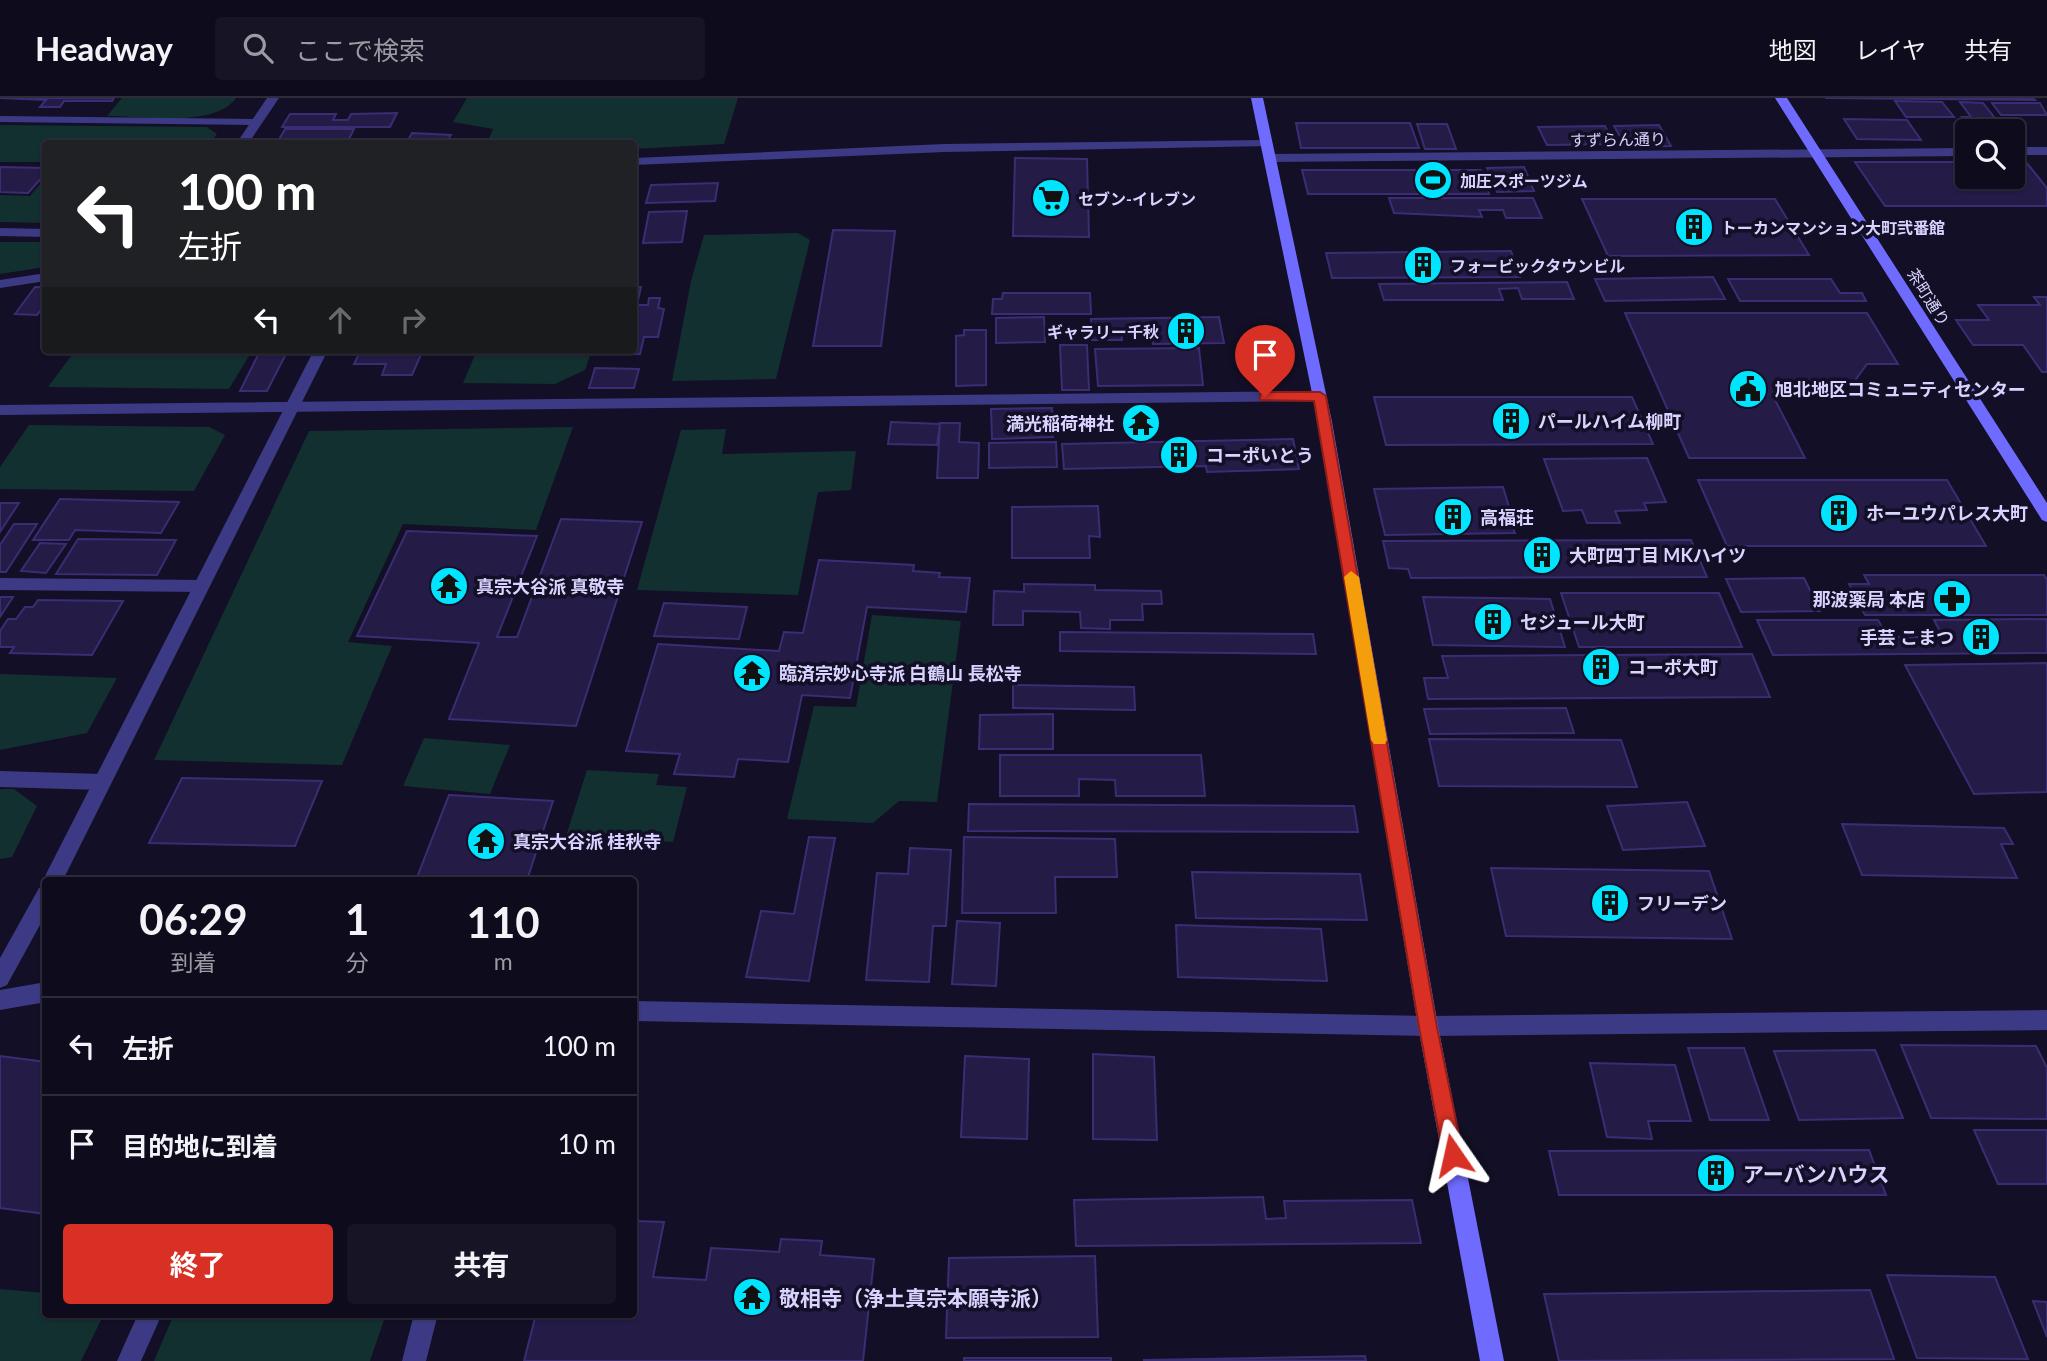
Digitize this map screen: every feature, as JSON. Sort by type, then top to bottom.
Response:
[{"type":"street","points":[[245,140],[273,98]]},
{"type":"street","points":[[1257,98],[1320,396],[1428,1027],[1492,1361]]},
{"type":"street","name":"茶町通り","points":[[1781,98],[2047,516]]},
{"type":"street","points":[[0,119],[256,122]]},
{"type":"street","name":"すずらん通り","points":[[637,162],[944,148],[1955,152]]},
{"type":"street","points":[[2025,151],[2047,151]]},
{"type":"street","points":[[0,232],[42,233]]},
{"type":"street","points":[[0,284],[42,278]]},
{"type":"street","points":[[54,877],[319,354]]},
{"type":"street","points":[[0,410],[1320,396]]},
{"type":"street","points":[[0,584],[202,586]]},
{"type":"street","points":[[0,779],[102,782]]},
{"type":"street","points":[[0,978],[42,901]]},
{"type":"street","points":[[0,1000],[42,993]]},
{"type":"street","points":[[637,1011],[1428,1027],[2047,1020]]},
{"type":"street","points":[[130,1361],[148,1318]]},
{"type":"street","points":[[414,1361],[425,1318]]},
{"type":"green space","points":[[122,98],[236,98],[226,107],[195,117],[107,116]]},
{"type":"green space","points":[[467,98],[738,98],[724,144],[637,149],[637,140],[488,140],[493,129],[453,122]]},
{"type":"green space","points":[[0,125],[207,127],[217,134],[212,140],[42,140],[42,162],[0,162]]},
{"type":"green space","points":[[42,182],[42,223],[0,222],[0,195],[30,196]]},
{"type":"green space","points":[[798,233],[810,240],[776,379],[672,381],[691,281],[704,235]]},
{"type":"green space","points":[[0,242],[42,242],[42,267],[0,274]]},
{"type":"green space","points":[[73,354],[250,354],[229,389],[48,387]]},
{"type":"green space","points":[[475,354],[591,354],[585,370],[555,384],[463,383]]},
{"type":"green space","points":[[29,425],[209,427],[225,435],[194,491],[0,489],[0,467]]},
{"type":"green space","points":[[573,427],[536,530],[403,524],[348,642],[392,646],[342,765],[154,760],[309,431]]},
{"type":"green space","points":[[726,429],[722,454],[856,451],[851,490],[818,492],[798,595],[637,590],[681,430]]},
{"type":"green space","points":[[872,615],[961,621],[937,802],[899,801],[873,823],[787,819],[814,706],[856,707]]},
{"type":"green space","points":[[0,674],[117,678],[87,733],[0,750]]},
{"type":"green space","points":[[424,738],[510,745],[490,794],[403,786]]},
{"type":"green space","points":[[587,770],[659,774],[656,785],[687,787],[673,842],[566,836]]},
{"type":"green space","points":[[0,789],[14,789],[37,806],[12,857],[0,859]]},
{"type":"green space","points":[[0,1289],[42,1293],[42,1318],[102,1318],[81,1361],[0,1361]]},
{"type":"green space","points":[[172,1318],[385,1318],[370,1361],[154,1361]]},
{"type":"building","points":[[0,98],[114,98],[112,101],[64,101],[60,107],[40,107],[46,100]]},
{"type":"building","points":[[1825,98],[2033,98],[2035,100]]},
{"type":"building","points":[[1895,101],[1942,102],[1954,117],[1906,117]]},
{"type":"building","points":[[1960,102],[1983,103],[1996,119],[1962,117],[1971,117]]},
{"type":"building","points":[[1992,103],[2040,103],[2047,115],[2001,115]]},
{"type":"building","points":[[397,113],[390,127],[282,127],[290,114],[336,114],[333,120],[348,120],[351,114]]},
{"type":"building","points":[[1844,119],[1907,120],[1921,140],[1857,139]]},
{"type":"building","points":[[1296,123],[1410,123],[1419,148],[1301,148]]},
{"type":"building","points":[[1417,124],[1447,124],[1456,149],[1425,149]]},
{"type":"building","points":[[1659,125],[1671,146],[1626,147],[1614,126]]},
{"type":"building","points":[[1605,126],[1614,144],[1547,145],[1538,127]]},
{"type":"building","points":[[285,129],[354,129],[348,140],[279,140]]},
{"type":"building","points":[[412,133],[451,135],[448,140],[408,140]]},
{"type":"building","name":"セブン-イレブン","points":[[1015,158],[1087,159],[1089,237],[1013,236]]},
{"type":"building","points":[[1855,162],[1955,162],[1955,189],[2025,189],[2026,162],[2047,188],[2047,206],[1885,206]]},
{"type":"building","points":[[0,167],[42,168],[42,177],[28,193],[0,192]]},
{"type":"building","points":[[1524,167],[1534,191],[1497,192],[1487,168]]},
{"type":"building","points":[[1302,170],[1481,170],[1489,194],[1308,194]]},
{"type":"building","points":[[718,183],[715,201],[646,203],[651,185]]},
{"type":"building","points":[[1389,198],[1533,198],[1542,218],[1506,218],[1503,210],[1479,210],[1482,217],[1394,213]]},
{"type":"building","name":"トーカンマンション大町弐番館","points":[[1582,199],[1775,199],[1809,255],[1608,256]]},
{"type":"building","points":[[687,211],[682,242],[643,243],[649,212]]},
{"type":"building","points":[[833,230],[895,231],[881,346],[813,346]]},
{"type":"building","name":"フォービックタウンビル","points":[[1511,251],[1520,277],[1332,278],[1326,253]]},
{"type":"building","points":[[1713,277],[1725,299],[1605,301],[1595,279]]},
{"type":"building","points":[[1728,279],[1831,279],[1840,293],[1862,293],[1866,301],[1740,301]]},
{"type":"building","points":[[1567,282],[1574,299],[1522,299],[1518,288],[1499,289],[1503,300],[1384,300],[1379,284]]},
{"type":"building","points":[[35,287],[42,287],[42,308],[37,315],[15,314]]},
{"type":"building","points":[[637,287],[641,287],[637,305]]},
{"type":"building","points":[[1003,293],[1090,293],[1091,314],[992,314],[993,299],[1002,299]]},
{"type":"building","points":[[2034,297],[2047,297],[2047,372],[2042,372],[2023,345],[1973,345],[1956,320],[1989,320],[1978,305],[2040,305]]},
{"type":"building","points":[[649,298],[660,298],[658,308],[664,309],[658,337],[644,337],[640,354],[602,355],[637,354],[637,305],[648,305]]},
{"type":"building","name":"旭北地区コミュニティセンター","points":[[1625,313],[1867,313],[1898,364],[1867,364],[1854,382],[1821,396],[1773,396],[1805,458],[1689,458]]},
{"type":"building","points":[[1044,317],[1045,342],[996,343],[996,318]]},
{"type":"building","name":"ギャラリー千秋","points":[[1219,317],[1224,343],[1153,344],[1151,330],[1121,331],[1122,340],[1092,340],[1091,319]]},
{"type":"building","points":[[964,330],[986,330],[986,385],[956,386],[956,336],[964,335]]},
{"type":"building","points":[[1060,345],[1087,345],[1089,390],[1062,390]]},
{"type":"building","points":[[1199,348],[1203,385],[1098,386],[1095,349]]},
{"type":"building","points":[[258,354],[286,354],[267,391],[240,391]]},
{"type":"building","points":[[359,354],[421,354],[412,375],[382,375],[386,364],[354,364]]},
{"type":"building","points":[[595,368],[639,369],[634,388],[589,388]]},
{"type":"building","name":"パールハイム柳町","points":[[1374,397],[1632,397],[1653,444],[1386,445]]},
{"type":"building","points":[[1052,408],[1053,418],[1066,417],[1067,431],[1052,432],[1053,437],[992,439],[991,409]]},
{"type":"building","points":[[891,422],[940,424],[937,445],[888,444]]},
{"type":"building","points":[[940,423],[960,423],[959,442],[979,443],[978,478],[937,478]]},
{"type":"building","name":"コーポいとう","points":[[1293,439],[1299,469],[1207,472],[1206,466],[1064,469],[1062,444]]},
{"type":"building","points":[[1056,442],[1057,467],[989,468],[989,443]]},
{"type":"building","points":[[1647,458],[1666,502],[1644,503],[1647,510],[1615,511],[1620,523],[1587,523],[1582,510],[1563,511],[1544,459]]},
{"type":"building","name":"ホーユウパレス大町","points":[[1698,480],[1947,480],[1986,546],[1727,546]]},
{"type":"building","name":"高福荘","points":[[1503,487],[1509,507],[1522,508],[1528,526],[1512,527],[1515,533],[1385,535],[1374,489]]},
{"type":"building","points":[[60,499],[179,502],[161,533],[75,530],[69,540],[33,540]]},
{"type":"building","points":[[0,503],[19,503],[0,532]]},
{"type":"building","points":[[1098,506],[1100,537],[1089,536],[1090,558],[1012,558],[1012,507]]},
{"type":"building","name":"真宗大谷派 真敬寺","points":[[561,519],[642,522],[576,726],[449,719],[479,643],[357,636],[407,531],[537,536],[497,637],[517,637]]},
{"type":"building","points":[[14,524],[37,524],[6,572],[0,572],[0,545]]},
{"type":"building","points":[[78,539],[176,540],[157,575],[56,574]]},
{"type":"building","name":"大町四丁目 MKハイツ","points":[[1691,540],[1707,577],[1411,578],[1408,569],[1389,568],[1383,541]]},
{"type":"building","points":[[40,543],[66,544],[46,573],[21,571]]},
{"type":"building","name":"臨済宗妙心寺派 白鶴山 長松寺","points":[[819,560],[914,565],[913,571],[940,573],[939,577],[970,578],[966,612],[867,607],[850,698],[802,695],[788,762],[738,759],[734,777],[674,774],[680,754],[626,751],[658,644],[779,651],[784,632],[803,633]]},
{"type":"building","name":"那波薬局 本店","points":[[1864,575],[2044,575],[2047,580],[2047,615],[1865,615],[1849,584],[1869,584]]},
{"type":"building","points":[[1804,578],[1820,611],[1741,612],[1726,579]]},
{"type":"building","points":[[1024,584],[1095,585],[1095,590],[1161,591],[1162,604],[1142,604],[1143,620],[1110,620],[1110,629],[1081,628],[1080,612],[1023,611],[1023,625],[993,625],[994,591],[1024,592]]},
{"type":"building","points":[[1561,593],[1719,593],[1742,647],[1579,647]]},
{"type":"building","points":[[0,597],[13,597],[0,617]]},
{"type":"building","name":"セジュール大町","points":[[1423,597],[1550,599],[1565,647],[1433,645]]},
{"type":"building","points":[[38,600],[123,601],[92,655],[10,653],[14,647],[0,647],[0,631],[8,619],[16,619],[25,607],[33,607]]},
{"type":"building","points":[[664,603],[747,607],[739,639],[654,636]]},
{"type":"building","name":"手芸 こまつ","points":[[2047,619],[2047,653],[1773,655],[1757,620],[1878,620],[1888,637],[1943,637],[1934,620]]},
{"type":"building","points":[[1060,632],[1313,634],[1316,654],[1060,651]]},
{"type":"building","name":"コーポ大町","points":[[1752,654],[1770,697],[1428,699],[1424,678],[1448,678],[1442,656]]},
{"type":"building","points":[[2047,663],[2047,792],[1974,794],[1905,665]]},
{"type":"building","points":[[1013,685],[1134,687],[1135,710],[1013,708]]},
{"type":"building","points":[[1566,708],[1574,733],[1430,734],[1424,709]]},
{"type":"building","points":[[1053,714],[1053,749],[979,749],[980,715]]},
{"type":"building","points":[[1429,739],[1621,740],[1637,787],[1439,786]]},
{"type":"building","points":[[1000,755],[1201,755],[1205,796],[1116,796],[1115,780],[1079,779],[1079,796],[1000,796]]},
{"type":"building","points":[[182,778],[322,781],[295,846],[149,843]]},
{"type":"building","name":"真宗大谷派 桂秋寺","points":[[449,795],[553,801],[528,877],[417,877]]},
{"type":"building","points":[[1687,802],[1705,846],[1623,850],[1607,806]]},
{"type":"building","points":[[969,804],[1354,806],[1358,832],[968,831]]},
{"type":"building","points":[[1842,824],[2004,828],[2013,844],[2001,844],[2017,878],[1862,875]]},
{"type":"building","points":[[809,837],[835,838],[809,981],[746,977],[761,911],[794,914]]},
{"type":"building","points":[[964,837],[1115,839],[1117,877],[1055,877],[1056,913],[962,913]]},
{"type":"building","points":[[910,848],[951,850],[946,926],[933,926],[929,982],[866,980],[877,873],[908,874]]},
{"type":"building","name":"フリーデン","points":[[1491,868],[1709,871],[1732,939],[1506,936]]},
{"type":"building","points":[[1192,872],[1360,874],[1367,920],[1196,918]]},
{"type":"building","points":[[957,921],[1000,923],[996,986],[952,984]]},
{"type":"building","points":[[1176,925],[1321,929],[1327,981],[1178,977]]},
{"type":"building","points":[[1901,1045],[2036,1046],[2047,1068],[2047,1119],[1931,1118]]},
{"type":"building","points":[[1688,1048],[1744,1048],[1769,1120],[1710,1120]]},
{"type":"building","points":[[1875,1050],[1903,1118],[1799,1120],[1774,1051]]},
{"type":"building","points":[[1093,1054],[1154,1057],[1157,1140],[1093,1139]]},
{"type":"building","points":[[0,1056],[42,1061],[42,1213],[0,1208]]},
{"type":"building","points":[[965,1056],[1029,1059],[1027,1139],[961,1137]]},
{"type":"building","points":[[1590,1063],[1675,1065],[1691,1121],[1648,1121],[1652,1139],[1607,1137]]},
{"type":"building","points":[[1974,1130],[2047,1130],[2047,1184],[1998,1184]]},
{"type":"building","name":"アーバンハウス","points":[[1869,1150],[1886,1195],[1559,1195],[1549,1151]]},
{"type":"building","points":[[1263,1197],[1266,1219],[1286,1218],[1284,1201],[1412,1200],[1421,1243],[1076,1246],[1074,1200]]},
{"type":"building","name":"敬相寺（浄土真宗本願寺派）","points":[[637,1221],[664,1222],[653,1277],[706,1280],[711,1248],[779,1252],[781,1239],[822,1241],[820,1255],[874,1259],[863,1361],[524,1361],[535,1318],[637,1318]]},
{"type":"building","points":[[1095,1256],[1098,1337],[946,1338],[949,1258]]},
{"type":"building","points":[[1887,1275],[1995,1277],[2028,1359],[1917,1358]]},
{"type":"building","points":[[1870,1290],[1894,1359],[1559,1361],[1544,1294]]},
{"type":"building","points":[[2033,1301],[2047,1302],[2047,1337]]},
{"type":"building","points":[[1365,1356],[1366,1361],[1143,1360]]},
{"type":"building","points":[[964,1358],[1111,1358],[1111,1361],[964,1361]]},
{"type":"slow traffic","points":[[1351,577],[1379,740]]},
{"type":"place","name":"加圧スポーツジム","points":[[1433,180]]},
{"type":"place","name":"セブン-イレブン","points":[[1051,198]]},
{"type":"place","name":"トーカンマンション大町弐番館","points":[[1694,227]]},
{"type":"place","name":"フォービックタウンビル","points":[[1423,265]]},
{"type":"place","name":"ギャラリー千秋","points":[[1186,331]]},
{"type":"place","name":"旭北地区コミュニティセンター","points":[[1748,389]]},
{"type":"place","name":"パールハイム柳町","points":[[1511,421]]},
{"type":"place","name":"満光稲荷神社","points":[[1141,423]]},
{"type":"place","name":"コーポいとう","points":[[1179,455]]},
{"type":"place","name":"ホーユウパレス大町","points":[[1839,513]]},
{"type":"place","name":"高福荘","points":[[1453,517]]},
{"type":"place","name":"大町四丁目 MKハイツ","points":[[1542,555]]},
{"type":"place","name":"真宗大谷派 真敬寺","points":[[449,586]]},
{"type":"place","name":"那波薬局 本店","points":[[1952,599]]},
{"type":"place","name":"セジュール大町","points":[[1493,622]]},
{"type":"place","name":"手芸 こまつ","points":[[1981,637]]},
{"type":"place","name":"コーポ大町","points":[[1601,667]]},
{"type":"place","name":"臨済宗妙心寺派 白鶴山 長松寺","points":[[752,673]]},
{"type":"place","name":"真宗大谷派 桂秋寺","points":[[486,841]]},
{"type":"place","name":"フリーデン","points":[[1610,903]]},
{"type":"place","name":"アーバンハウス","points":[[1716,1173]]},
{"type":"place","name":"敬相寺（浄土真宗本願寺派）","points":[[752,1297]]},
{"type":"route","points":[[1265,397],[1320,396],[1428,1027],[1453,1155]]}]
